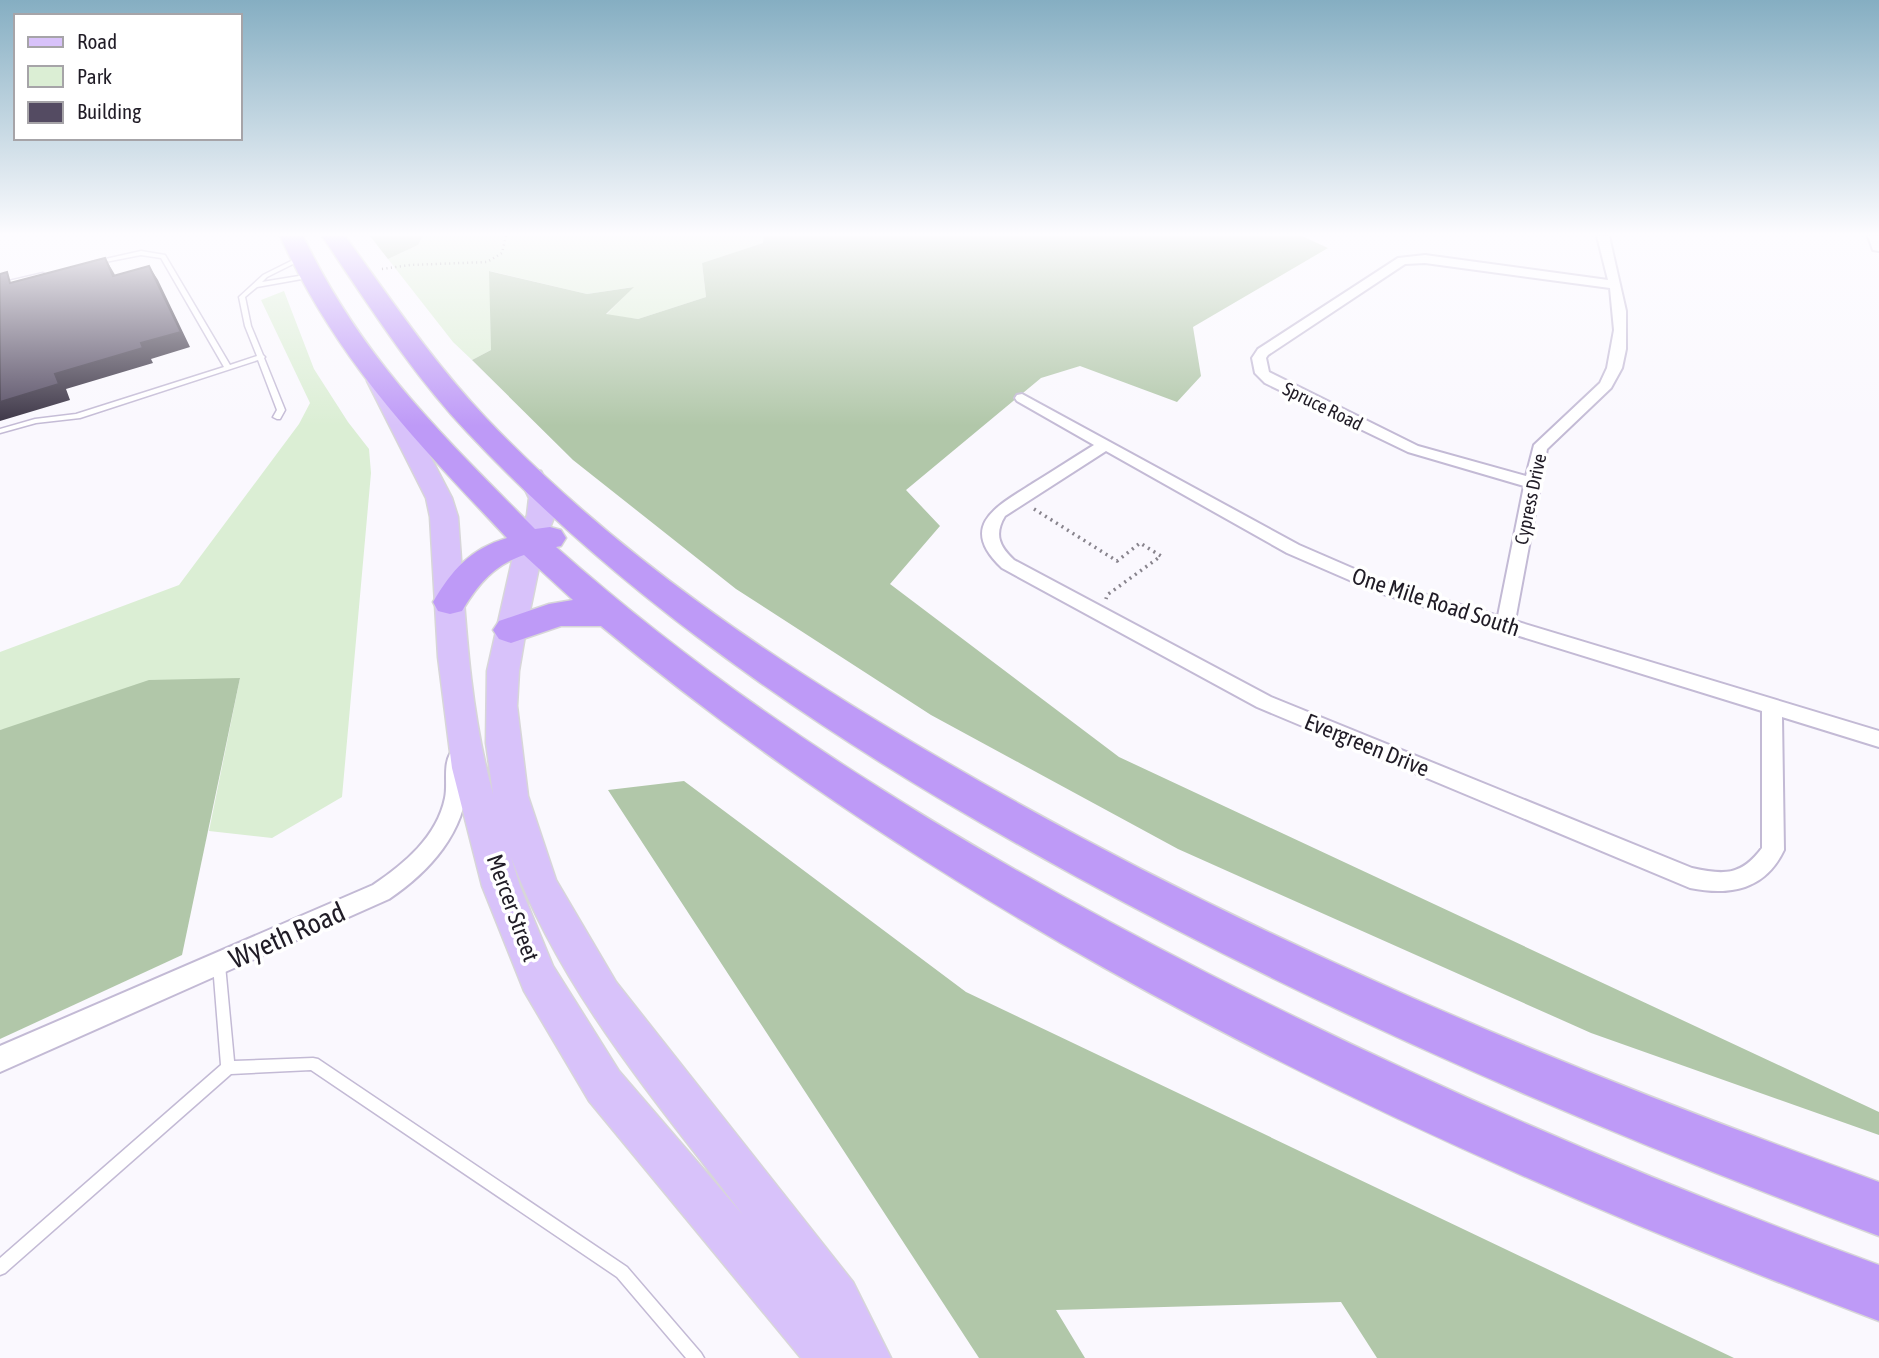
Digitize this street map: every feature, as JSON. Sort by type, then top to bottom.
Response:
[{"type":"highway","points":[[325,299],[340,326],[409,417],[485,500],[614,616],[723,702],[800,758],[986,876],[1109,946],[1356,1073],[1506,1142],[1670,1211],[1879,1293]]},
{"type":"highway","points":[[379,299],[446,391],[481,429],[602,544],[722,636],[894,751],[1085,861],[1338,987],[1485,1053],[1645,1120],[1879,1209]]},
{"type":"highway","points":[[450,602],[465,575],[486,557],[567,534],[602,544]]},
{"type":"highway","points":[[512,630],[534,620],[578,611],[614,616]]},
{"type":"main road","name":"Mercer Street","points":[[377,376],[439,498],[444,517],[460,713],[469,768],[501,886],[538,978],[604,1086],[833,1358]]},
{"type":"main road","name":"Mercer Street","points":[[532,477],[542,498],[541,514],[530,543],[503,671],[501,706],[511,796],[523,840],[540,885],[566,936],[602,996],[836,1299],[866,1358]]},
{"type":"street","name":"Spruce Road","points":[[1343,299],[1263,352],[1259,358],[1262,373],[1270,380],[1413,449],[1532,483]]},
{"type":"street","name":"Cypress Drive","points":[[1505,625],[1539,448],[1606,385],[1613,374],[1622,309],[1620,299]]},
{"type":"street","name":"One Mile Road South","points":[[1022,398],[1311,558],[1383,587],[1879,739]]},
{"type":"street","name":"Evergreen Drive","points":[[1106,444],[999,512],[989,532],[990,543],[996,554],[1008,564],[1264,702],[1690,878],[1712,883],[1734,883],[1750,877],[1762,867],[1773,850],[1772,706]]},
{"type":"street","name":"Wyeth Road","points":[[0,1059],[365,901],[398,881],[424,858],[439,838],[455,802],[460,713]]},
{"type":"lane","points":[[188,299],[228,368]]},
{"type":"lane","points":[[242,299],[243,313],[281,410],[277,417]]},
{"type":"lane","points":[[0,431],[35,421],[77,416],[262,357]]},
{"type":"lane","points":[[219,965],[228,1068]]},
{"type":"lane","points":[[0,1268],[228,1068],[313,1065],[622,1272],[696,1358]]},
{"type":"path","points":[[1032,508],[1117,561],[1140,543],[1161,556],[1107,595],[1106,600]]},
{"type":"green space","points":[[287,299],[314,369],[369,449],[371,473],[342,797],[272,838],[209,831],[240,678],[0,730],[0,652],[179,585],[299,424],[310,403],[261,300]]},
{"type":"green space","points":[[420,299],[490,299],[491,350],[472,360],[453,342]]},
{"type":"green space","points":[[490,299],[621,299],[606,314],[638,319],[699,299],[1240,299],[1193,327],[1201,376],[1177,402],[1080,366],[1041,378],[906,490],[940,526],[890,584],[1119,757],[1879,1112],[1879,1135],[1591,1033],[1178,849],[931,715],[736,589],[573,460],[472,360],[491,350]]},
{"type":"green space","points":[[621,299],[699,299],[638,319],[606,315]]},
{"type":"green space","points":[[240,678],[182,955],[0,1039],[0,730],[149,680]]},
{"type":"green space","points":[[684,781],[966,992],[1734,1358],[1377,1358],[1341,1302],[1056,1310],[1085,1358],[979,1358],[608,790]]},
{"type":"building","points":[[0,299],[165,299],[181,332],[141,343],[143,348],[55,374],[59,384],[0,402]]}]
